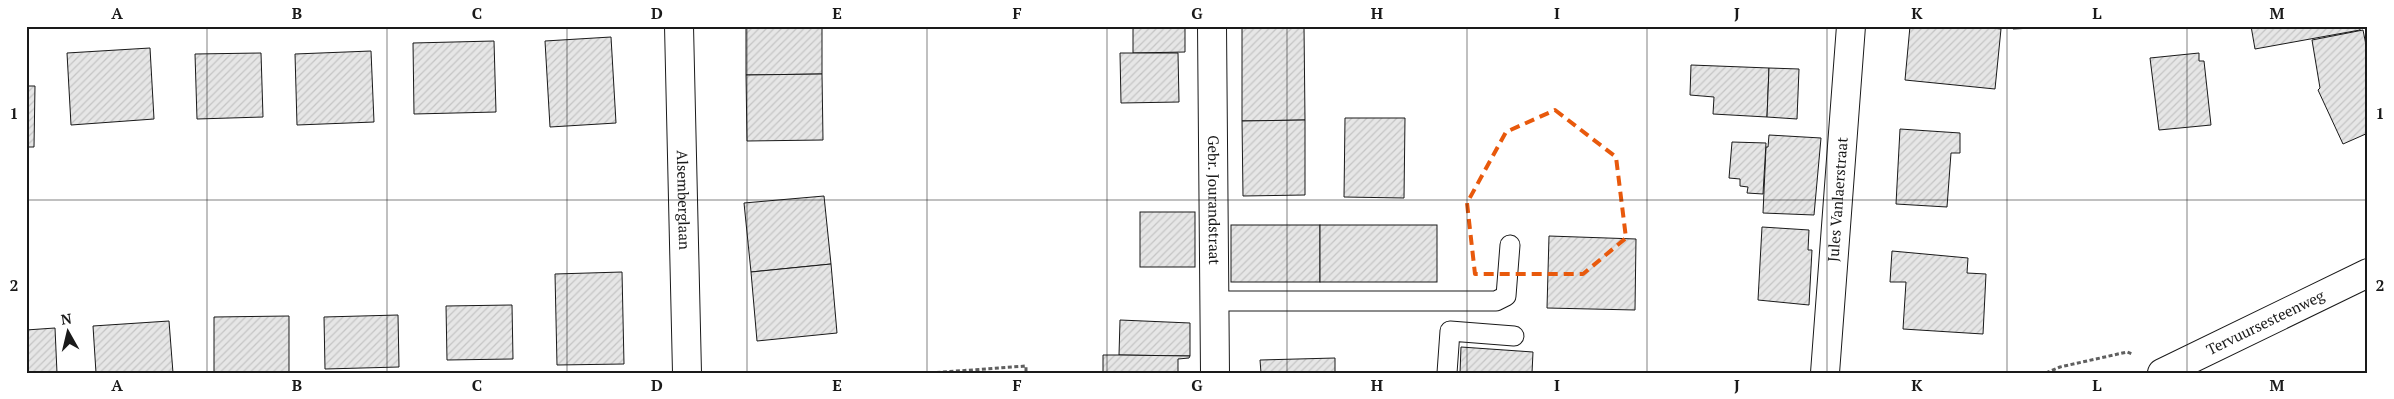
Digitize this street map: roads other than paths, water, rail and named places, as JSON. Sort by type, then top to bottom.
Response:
[{"type":"street","name":"Alsemberglaan","points":[[679,26],[687,373]]},
{"type":"street","name":"Gebr. Jourandstraat","points":[[1212,26],[1215,373]]},
{"type":"street","name":"Jules Vanlaerstraat","points":[[1825,373],[1851,26]]},
{"type":"street","name":"Tervuursesteenweg","points":[[2166,371],[2368,272]]},
{"type":"lane","points":[[1214,301],[1496,301],[1506,296],[1510,245]]},
{"type":"lane","points":[[1447,373],[1450,331],[1514,336]]}]
